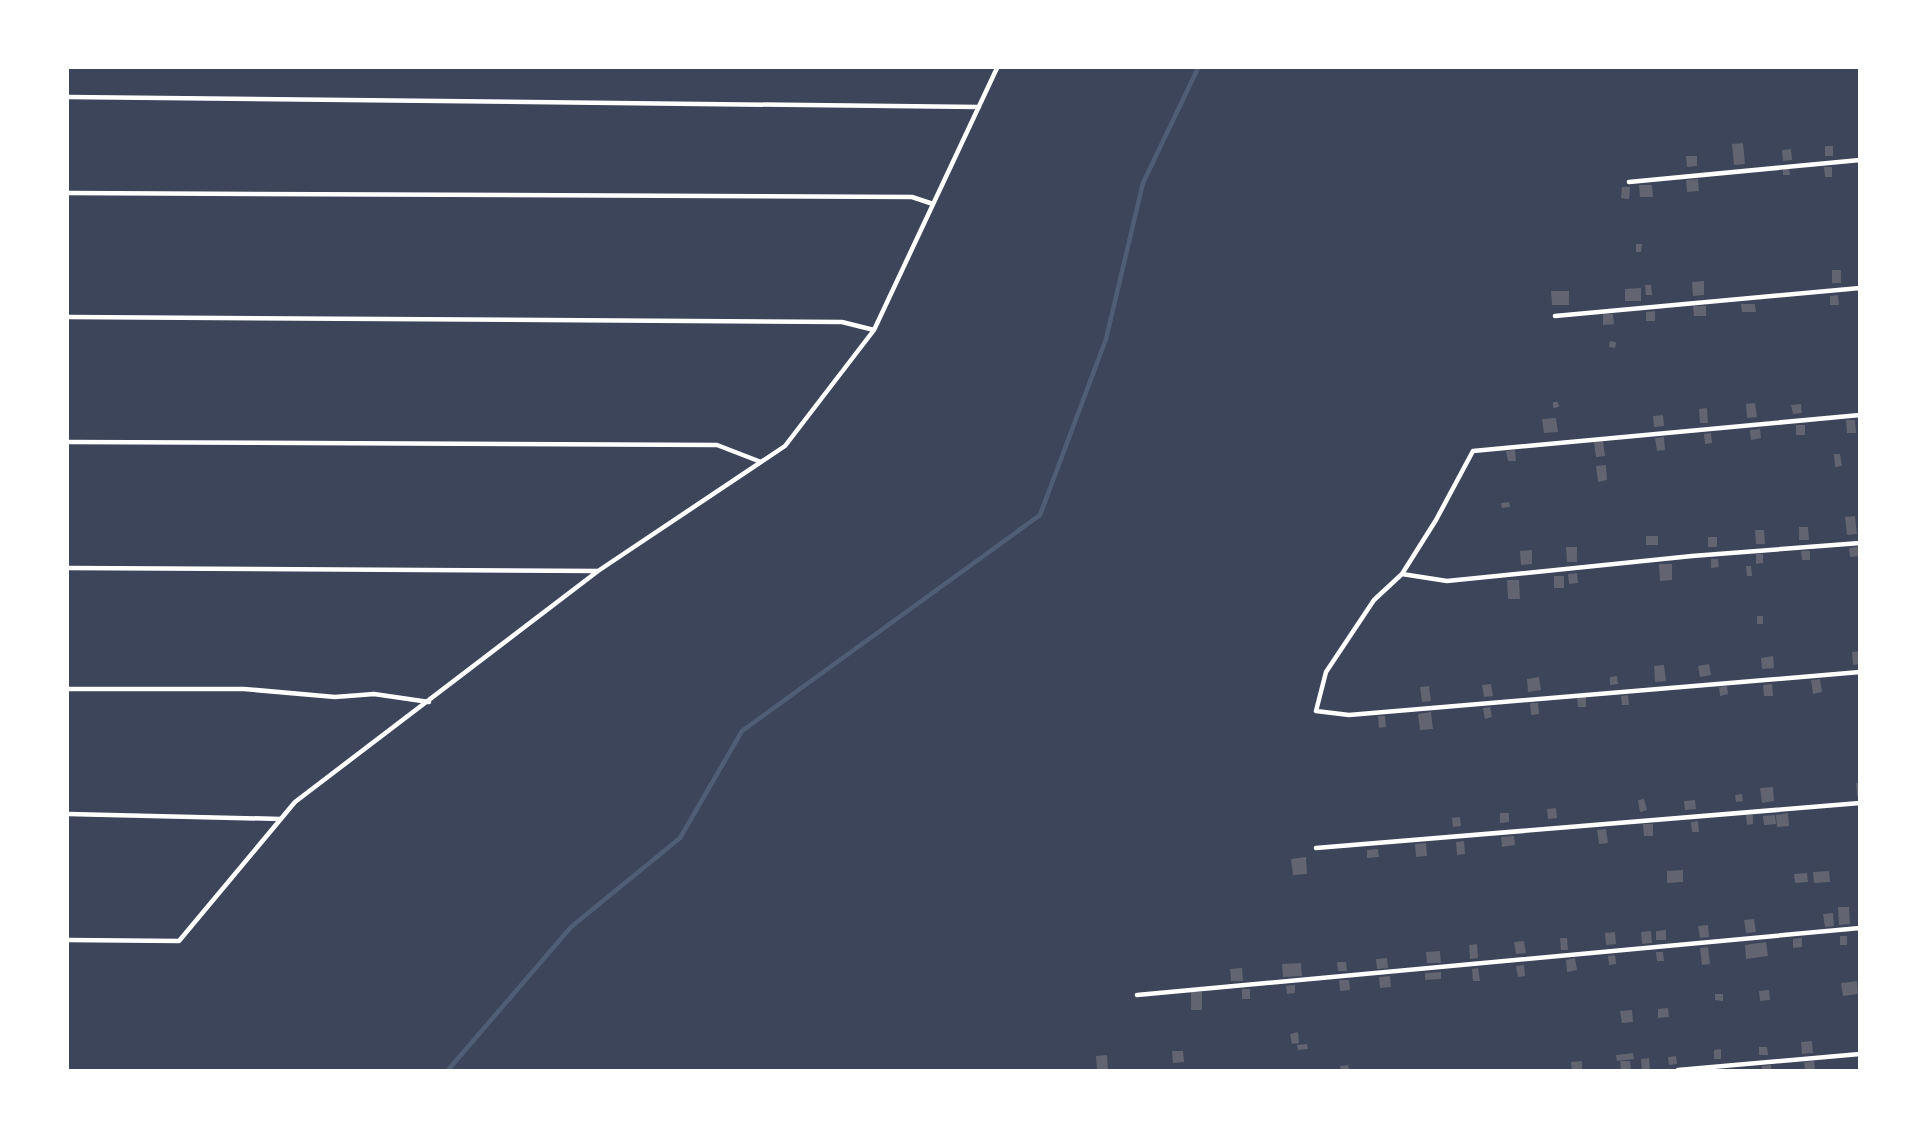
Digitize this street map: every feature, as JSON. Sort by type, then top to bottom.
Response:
[{"type":"lane","points":[[68,940],[179,941],[295,802],[598,572],[784,446],[874,330],[997,68]]},
{"type":"lane","points":[[68,97],[979,106]]},
{"type":"lane","points":[[1629,182],[1860,160]]},
{"type":"lane","points":[[68,193],[912,197],[933,204]]},
{"type":"lane","points":[[1555,316],[1860,288]]},
{"type":"lane","points":[[68,317],[842,322],[874,330]]},
{"type":"lane","points":[[1860,415],[1473,451],[1436,520],[1402,574],[1374,600],[1326,672],[1316,711],[1349,715],[1860,672]]},
{"type":"lane","points":[[68,442],[717,445],[761,462]]},
{"type":"lane","points":[[1402,574],[1447,580],[1692,555],[1860,543]]},
{"type":"lane","points":[[68,568],[598,572]]},
{"type":"lane","points":[[68,689],[244,689],[335,697],[374,694],[429,702]]},
{"type":"lane","points":[[1316,848],[1860,802]]},
{"type":"lane","points":[[68,814],[281,819]]},
{"type":"lane","points":[[1137,995],[1860,928]]},
{"type":"lane","points":[[1678,1071],[1860,1054]]},
{"type":"shaded area","points":[[68,68],[1859,68],[1859,1070],[68,1070]]},
{"type":"building","points":[[1743,143],[1745,164],[1734,165],[1732,144]]},
{"type":"building","points":[[1825,146],[1833,146],[1833,156],[1825,156]]},
{"type":"building","points":[[1791,149],[1792,160],[1783,161],[1782,150]]},
{"type":"building","points":[[1686,156],[1697,156],[1697,166],[1687,167]]},
{"type":"building","points":[[1824,167],[1832,167],[1832,177],[1825,177]]},
{"type":"building","points":[[1783,169],[1789,169],[1790,175],[1783,175]]},
{"type":"building","points":[[1698,179],[1699,191],[1687,192],[1686,180]]},
{"type":"building","points":[[1639,185],[1652,185],[1653,197],[1640,197]]},
{"type":"building","points":[[1622,187],[1630,187],[1629,199],[1621,198]]},
{"type":"building","points":[[1636,244],[1642,244],[1641,252],[1636,252]]},
{"type":"building","points":[[1832,270],[1841,270],[1841,283],[1832,283]]},
{"type":"building","points":[[1704,281],[1704,295],[1693,296],[1692,282]]},
{"type":"building","points":[[1645,285],[1651,285],[1652,295],[1646,295]]},
{"type":"building","points":[[1641,288],[1641,301],[1625,301],[1625,289]]},
{"type":"building","points":[[1551,291],[1569,291],[1569,305],[1552,305]]},
{"type":"building","points":[[1838,295],[1839,305],[1830,305],[1830,296]]},
{"type":"building","points":[[1741,304],[1755,304],[1756,312],[1742,312]]},
{"type":"building","points":[[1693,306],[1706,306],[1706,316],[1694,316]]},
{"type":"building","points":[[1655,311],[1655,321],[1646,321],[1646,312]]},
{"type":"building","points":[[1603,314],[1613,314],[1614,324],[1603,325]]},
{"type":"building","points":[[1610,341],[1616,342],[1615,348],[1609,347]]},
{"type":"building","points":[[1553,402],[1558,402],[1559,407],[1553,408]]},
{"type":"building","points":[[1755,403],[1757,417],[1747,418],[1746,404]]},
{"type":"building","points":[[1801,404],[1802,413],[1793,414],[1791,405]]},
{"type":"building","points":[[1707,408],[1708,423],[1700,423],[1699,409]]},
{"type":"building","points":[[1663,415],[1664,426],[1654,427],[1653,416]]},
{"type":"building","points":[[1556,418],[1558,432],[1544,433],[1542,419]]},
{"type":"building","points":[[1846,420],[1855,420],[1856,433],[1847,433]]},
{"type":"building","points":[[1796,425],[1805,425],[1805,435],[1796,435]]},
{"type":"building","points":[[1760,429],[1761,438],[1751,440],[1750,430]]},
{"type":"building","points":[[1711,433],[1712,443],[1705,444],[1704,434]]},
{"type":"building","points":[[1664,437],[1665,450],[1657,451],[1655,438]]},
{"type":"building","points":[[1603,441],[1605,456],[1596,457],[1594,442]]},
{"type":"building","points":[[1515,450],[1516,461],[1508,461],[1506,451]]},
{"type":"building","points":[[1834,454],[1840,454],[1842,466],[1835,467]]},
{"type":"building","points":[[1606,465],[1607,480],[1598,482],[1596,466]]},
{"type":"building","points":[[1509,502],[1510,507],[1502,508],[1501,503]]},
{"type":"building","points":[[1855,516],[1857,534],[1847,535],[1845,517]]},
{"type":"building","points":[[1799,527],[1808,527],[1809,540],[1799,540]]},
{"type":"building","points":[[1755,530],[1764,530],[1765,544],[1756,544]]},
{"type":"building","points":[[1646,536],[1658,536],[1658,545],[1646,545]]},
{"type":"building","points":[[1708,537],[1717,537],[1717,547],[1708,547]]},
{"type":"building","points":[[1860,546],[1860,556],[1850,557],[1849,548]]},
{"type":"building","points":[[1566,547],[1577,547],[1577,562],[1567,562]]},
{"type":"building","points":[[1532,550],[1532,564],[1521,565],[1520,551]]},
{"type":"building","points":[[1801,551],[1810,551],[1810,560],[1802,560]]},
{"type":"building","points":[[1756,554],[1763,554],[1763,563],[1756,564]]},
{"type":"building","points":[[1711,559],[1718,559],[1719,567],[1711,568]]},
{"type":"building","points":[[1659,564],[1672,564],[1672,580],[1660,581]]},
{"type":"building","points":[[1746,566],[1751,566],[1752,576],[1747,576]]},
{"type":"building","points":[[1577,573],[1578,583],[1569,584],[1568,574]]},
{"type":"building","points":[[1554,576],[1564,576],[1564,588],[1554,588]]},
{"type":"building","points":[[1507,580],[1519,580],[1520,599],[1508,599]]},
{"type":"building","points":[[1757,616],[1763,616],[1763,624],[1757,624]]},
{"type":"building","points":[[1860,651],[1860,664],[1853,665],[1852,652]]},
{"type":"building","points":[[1773,656],[1774,668],[1762,669],[1761,658]]},
{"type":"building","points":[[1709,664],[1711,675],[1700,677],[1698,666]]},
{"type":"building","points":[[1664,665],[1666,681],[1655,682],[1654,666]]},
{"type":"building","points":[[1617,676],[1618,684],[1610,685],[1610,677]]},
{"type":"building","points":[[1539,677],[1541,690],[1528,692],[1527,679]]},
{"type":"building","points":[[1820,679],[1822,692],[1813,694],[1811,680]]},
{"type":"building","points":[[1491,684],[1493,696],[1484,697],[1482,685]]},
{"type":"building","points":[[1772,684],[1773,696],[1764,696],[1763,685]]},
{"type":"building","points":[[1429,686],[1431,701],[1422,702],[1420,687]]},
{"type":"building","points":[[1727,686],[1728,694],[1720,696],[1719,687]]},
{"type":"building","points":[[1628,695],[1629,705],[1622,705],[1621,696]]},
{"type":"building","points":[[1577,697],[1586,697],[1586,707],[1578,707]]},
{"type":"building","points":[[1530,703],[1538,703],[1539,714],[1531,715]]},
{"type":"building","points":[[1490,707],[1492,717],[1485,719],[1483,708]]},
{"type":"building","points":[[1431,712],[1433,729],[1420,730],[1418,714]]},
{"type":"building","points":[[1378,716],[1385,716],[1386,727],[1379,728]]},
{"type":"building","points":[[1856,783],[1860,783],[1860,796],[1857,796]]},
{"type":"building","points":[[1773,787],[1774,801],[1762,803],[1760,788]]},
{"type":"building","points":[[1742,794],[1743,801],[1736,802],[1735,795]]},
{"type":"building","points":[[1644,799],[1647,810],[1640,812],[1638,800]]},
{"type":"building","points":[[1695,800],[1696,809],[1685,810],[1684,801]]},
{"type":"building","points":[[1556,808],[1557,818],[1548,819],[1547,809]]},
{"type":"building","points":[[1500,813],[1509,813],[1509,822],[1500,823]]},
{"type":"building","points":[[1788,813],[1789,826],[1777,827],[1776,815]]},
{"type":"building","points":[[1746,815],[1753,815],[1753,824],[1747,825]]},
{"type":"building","points":[[1775,815],[1776,824],[1764,825],[1763,816]]},
{"type":"building","points":[[1460,817],[1461,826],[1453,827],[1452,818]]},
{"type":"building","points":[[1698,821],[1699,832],[1692,832],[1691,822]]},
{"type":"building","points":[[1643,824],[1653,824],[1653,836],[1644,836]]},
{"type":"building","points":[[1606,829],[1608,843],[1599,844],[1597,830]]},
{"type":"building","points":[[1514,836],[1515,845],[1502,847],[1501,837]]},
{"type":"building","points":[[1464,841],[1465,854],[1457,855],[1456,842]]},
{"type":"building","points":[[1426,843],[1427,856],[1416,857],[1415,844]]},
{"type":"building","points":[[1378,849],[1379,857],[1367,858],[1367,850]]},
{"type":"building","points":[[1306,857],[1307,874],[1293,875],[1291,859]]},
{"type":"building","points":[[1683,870],[1683,882],[1667,883],[1667,871]]},
{"type":"building","points":[[1829,871],[1830,882],[1814,883],[1813,872]]},
{"type":"building","points":[[1807,873],[1808,882],[1795,883],[1794,874]]},
{"type":"building","points":[[1838,907],[1849,907],[1850,924],[1839,925]]},
{"type":"building","points":[[1833,913],[1834,926],[1825,927],[1823,914]]},
{"type":"building","points":[[1754,919],[1756,932],[1746,933],[1744,920]]},
{"type":"building","points":[[1708,925],[1709,937],[1700,938],[1698,926]]},
{"type":"building","points":[[1666,930],[1666,940],[1656,940],[1656,931]]},
{"type":"building","points":[[1651,931],[1652,943],[1642,944],[1641,932]]},
{"type":"building","points":[[1615,932],[1616,944],[1606,945],[1605,933]]},
{"type":"building","points":[[1840,936],[1847,936],[1847,945],[1840,945]]},
{"type":"building","points":[[1560,938],[1567,938],[1568,950],[1561,950]]},
{"type":"building","points":[[1802,938],[1802,947],[1793,948],[1793,939]]},
{"type":"building","points":[[1524,941],[1526,953],[1516,954],[1514,942]]},
{"type":"building","points":[[1766,942],[1768,956],[1746,959],[1745,945]]},
{"type":"building","points":[[1477,944],[1478,958],[1470,959],[1469,945]]},
{"type":"building","points":[[1708,947],[1710,964],[1702,965],[1700,948]]},
{"type":"building","points":[[1440,951],[1441,963],[1427,963],[1426,952]]},
{"type":"building","points":[[1656,952],[1663,952],[1664,961],[1657,961]]},
{"type":"building","points":[[1615,955],[1616,964],[1609,965],[1608,956]]},
{"type":"building","points":[[1387,958],[1388,968],[1377,969],[1376,959]]},
{"type":"building","points":[[1575,958],[1577,970],[1567,972],[1566,960]]},
{"type":"building","points":[[1337,962],[1346,962],[1347,971],[1338,971]]},
{"type":"building","points":[[1301,963],[1302,976],[1283,977],[1282,964]]},
{"type":"building","points":[[1524,965],[1525,976],[1518,977],[1516,966]]},
{"type":"building","points":[[1242,968],[1243,981],[1231,981],[1230,969]]},
{"type":"building","points":[[1478,968],[1480,981],[1473,981],[1472,969]]},
{"type":"building","points":[[1441,972],[1441,979],[1425,980],[1425,973]]},
{"type":"building","points":[[1390,976],[1391,987],[1380,988],[1379,977]]},
{"type":"building","points":[[1339,980],[1349,980],[1350,990],[1340,991]]},
{"type":"building","points":[[1857,981],[1858,994],[1843,996],[1841,983]]},
{"type":"building","points":[[1295,985],[1295,993],[1287,994],[1286,986]]},
{"type":"building","points":[[1242,989],[1250,989],[1250,999],[1242,999]]},
{"type":"building","points":[[1769,990],[1770,1000],[1760,1001],[1759,991]]},
{"type":"building","points":[[1191,992],[1202,992],[1202,1010],[1191,1010]]},
{"type":"building","points":[[1715,994],[1723,994],[1723,1001],[1715,1000]]},
{"type":"building","points":[[1668,1008],[1669,1017],[1658,1018],[1658,1009]]},
{"type":"building","points":[[1632,1010],[1633,1022],[1622,1023],[1620,1011]]},
{"type":"building","points":[[1298,1032],[1299,1043],[1292,1044],[1290,1034]]},
{"type":"building","points":[[1812,1041],[1813,1053],[1802,1054],[1801,1042]]},
{"type":"building","points":[[1307,1044],[1308,1049],[1298,1050],[1297,1045]]},
{"type":"building","points":[[1759,1047],[1767,1047],[1768,1055],[1759,1055]]},
{"type":"building","points":[[1721,1049],[1721,1059],[1714,1059],[1714,1050]]},
{"type":"building","points":[[1172,1051],[1183,1051],[1184,1062],[1173,1063]]},
{"type":"building","points":[[1633,1053],[1634,1059],[1617,1061],[1616,1055]]},
{"type":"building","points":[[1107,1055],[1108,1070],[1097,1070],[1096,1056]]},
{"type":"building","points":[[1676,1056],[1677,1064],[1669,1065],[1668,1057]]},
{"type":"building","points":[[1649,1058],[1650,1069],[1642,1070],[1641,1059]]},
{"type":"building","points":[[1582,1061],[1582,1070],[1572,1070],[1571,1062]]},
{"type":"building","points":[[1620,1061],[1630,1061],[1631,1070],[1621,1070]]},
{"type":"building","points":[[1814,1061],[1815,1070],[1805,1070],[1804,1062]]},
{"type":"building","points":[[1348,1065],[1349,1070],[1341,1070],[1340,1066]]},
{"type":"building","points":[[1771,1065],[1771,1070],[1762,1070],[1762,1066]]},
{"type":"waterway","points":[[448,1070],[571,927],[680,838],[742,731],[1040,515],[1106,339],[1143,183],[1198,68]]}]
